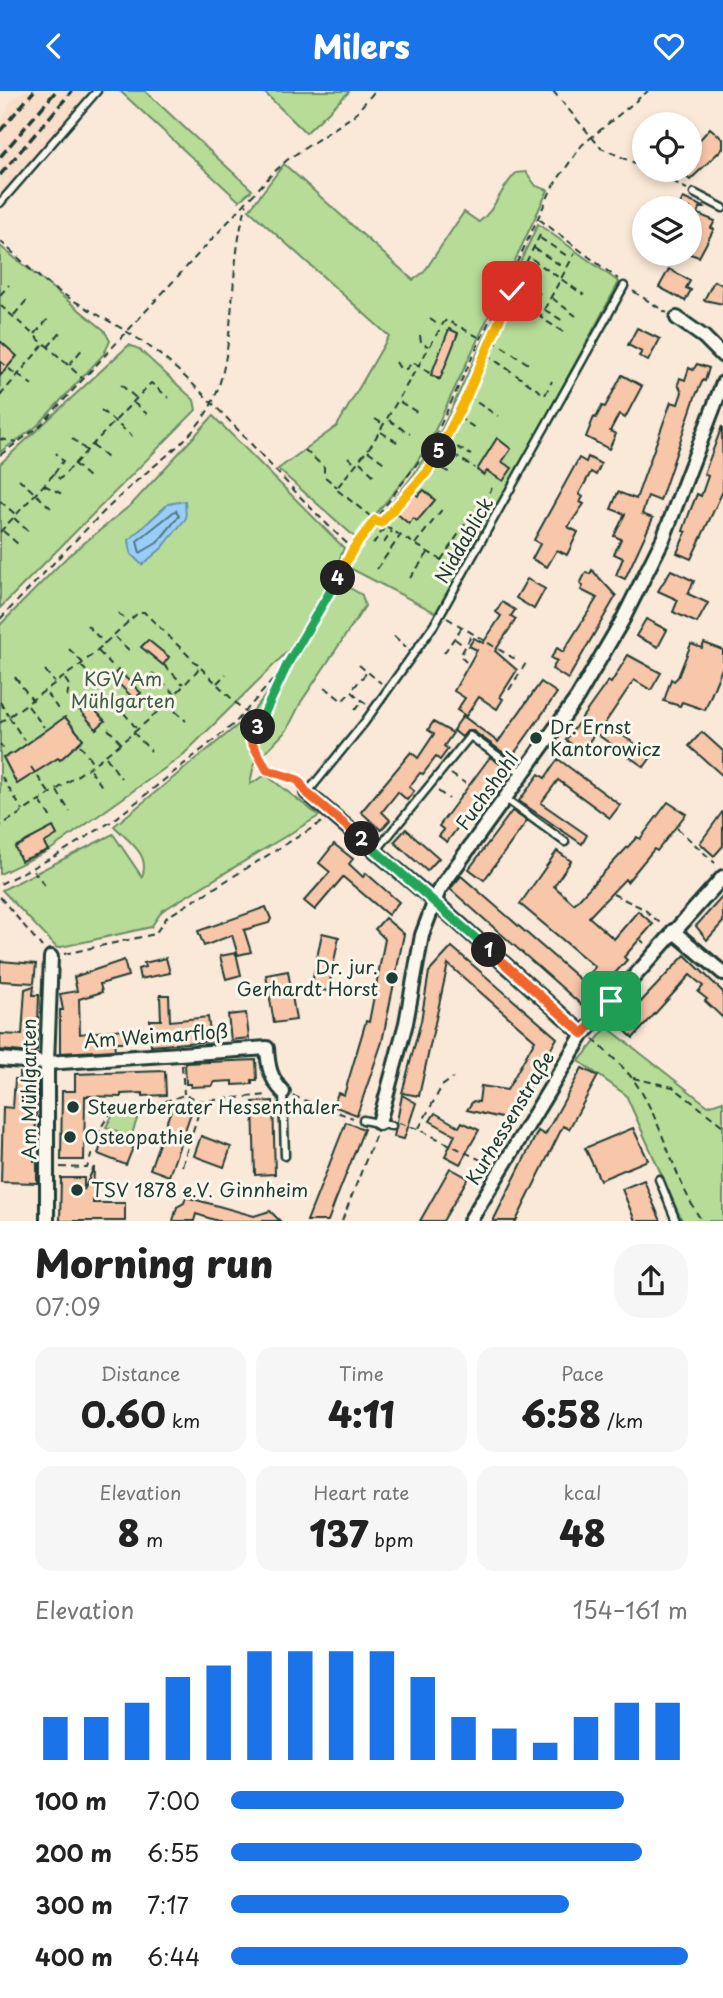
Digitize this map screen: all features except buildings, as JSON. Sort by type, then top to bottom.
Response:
[{"type":"street","points":[[677,319],[704,337],[723,356]]},
{"type":"street","name":"Fuchshohl","points":[[382,1128],[406,1023],[422,935],[439,890],[577,698],[622,621],[663,540],[723,383]]},
{"type":"street","points":[[307,793],[587,1036]]},
{"type":"street","name":"Kurhessenstraße","points":[[470,1221],[587,1036],[673,931],[723,877]]},
{"type":"street","points":[[673,931],[723,973]]},
{"type":"street","name":"Am Mühlgarten","points":[[47,1221],[47,1063],[51,957]]},
{"type":"street","name":"Am Weimarfloß","points":[[0,1059],[47,1063],[267,1048],[268,1065],[274,1082],[282,1091]]},
{"type":"lane","points":[[0,203],[97,91]]},
{"type":"lane","points":[[694,193],[723,208]]},
{"type":"lane","name":"Niddablick","points":[[307,793],[373,709],[440,614],[624,285]]},
{"type":"lane","points":[[376,851],[470,736],[523,774]]},
{"type":"lane","points":[[506,799],[565,842]]},
{"type":"lane","points":[[282,1091],[285,1156]]},
{"type":"lane","points":[[363,1120],[382,1128]]},
{"type":"lane","points":[[659,1179],[676,1221]]},
{"type":"path","points":[[0,455],[40,426],[287,160],[353,116],[375,91]]},
{"type":"path","points":[[553,91],[601,148],[632,162]]},
{"type":"path","points":[[307,793],[298,780],[267,770],[251,741],[288,663],[353,549],[431,445],[553,186],[591,137],[648,91]]},
{"type":"path","points":[[673,182],[694,193]]},
{"type":"path","points":[[0,619],[132,486],[185,443],[212,403],[221,370],[235,256],[247,203]]},
{"type":"path","points":[[539,218],[624,285],[677,319]]},
{"type":"path","points":[[381,523],[432,463],[446,440],[518,276],[542,230]]},
{"type":"path","points":[[539,237],[572,259]]},
{"type":"path","points":[[0,241],[49,284],[128,330],[212,403],[353,549]]},
{"type":"path","points":[[534,247],[560,265]]},
{"type":"path","points":[[563,332],[540,317],[575,253]]},
{"type":"path","points":[[532,259],[584,296]]},
{"type":"path","points":[[518,276],[540,294]]},
{"type":"path","points":[[0,295],[9,285]]},
{"type":"path","points":[[512,291],[536,304]]},
{"type":"path","points":[[551,298],[576,316]]},
{"type":"path","points":[[13,316],[27,300]]},
{"type":"path","points":[[0,306],[84,379]]},
{"type":"path","points":[[544,309],[565,322]]},
{"type":"path","points":[[34,335],[48,319]]},
{"type":"path","points":[[430,319],[441,327]]},
{"type":"path","points":[[338,487],[380,432],[447,320],[482,339]]},
{"type":"path","points":[[48,347],[63,329]]},
{"type":"path","points":[[420,335],[421,343],[430,347]]},
{"type":"path","points":[[491,339],[530,365]]},
{"type":"path","points":[[0,395],[44,344]]},
{"type":"path","points":[[68,365],[84,347]]},
{"type":"path","points":[[485,353],[545,395],[552,381]]},
{"type":"path","points":[[0,361],[32,385]]},
{"type":"path","points":[[396,362],[399,367],[406,369],[410,362],[441,381]]},
{"type":"path","points":[[54,474],[60,479],[152,383],[169,398]]},
{"type":"path","points":[[121,384],[136,399]]},
{"type":"path","points":[[467,396],[498,416]]},
{"type":"path","points":[[133,402],[147,414]]},
{"type":"path","points":[[399,402],[417,412]]},
{"type":"path","points":[[101,410],[132,436]]},
{"type":"path","points":[[458,417],[475,428]]},
{"type":"path","points":[[375,419],[384,425]]},
{"type":"path","points":[[388,419],[410,434]]},
{"type":"path","points":[[380,432],[400,444]]},
{"type":"path","points":[[72,438],[87,451]]},
{"type":"path","points":[[0,439],[18,442]]},
{"type":"path","points":[[446,440],[471,454]]},
{"type":"path","points":[[92,445],[107,458]]},
{"type":"path","points":[[442,447],[474,468]]},
{"type":"path","points":[[305,450],[324,467],[324,477],[375,520],[456,567]]},
{"type":"path","points":[[367,451],[387,465]]},
{"type":"path","points":[[18,544],[1,531],[54,474],[63,461],[56,453]]},
{"type":"path","points":[[348,457],[356,465]]},
{"type":"path","points":[[359,461],[377,479]]},
{"type":"path","points":[[432,463],[452,474]]},
{"type":"path","points":[[74,464],[89,477]]},
{"type":"path","points":[[19,479],[51,508]]},
{"type":"path","points":[[44,485],[62,494]]},
{"type":"path","points":[[483,520],[475,516],[492,488]]},
{"type":"path","points":[[0,501],[16,515]]},
{"type":"path","points":[[415,544],[444,507]]},
{"type":"path","points":[[13,518],[29,531]]},
{"type":"path","points":[[0,522],[5,526]]},
{"type":"path","points":[[441,560],[466,523]]},
{"type":"path","points":[[373,544],[386,526]]},
{"type":"path","points":[[384,543],[393,530]]},
{"type":"path","points":[[377,569],[401,535]]},
{"type":"path","points":[[410,578],[428,552]]},
{"type":"path","points":[[0,723],[57,684],[139,612],[144,613],[245,712]]},
{"type":"path","points":[[118,613],[129,622]]},
{"type":"path","points":[[440,614],[517,657]]},
{"type":"path","points":[[87,625],[105,644]]},
{"type":"path","points":[[444,653],[462,626]]},
{"type":"path","points":[[466,661],[460,656],[470,639],[466,633],[468,630]]},
{"type":"path","points":[[114,636],[130,651]]},
{"type":"path","points":[[394,636],[414,653]]},
{"type":"path","points":[[454,638],[465,647]]},
{"type":"path","points":[[69,649],[98,682]]},
{"type":"path","points":[[98,650],[115,668]]},
{"type":"path","points":[[0,884],[32,869],[114,820],[234,724],[288,663]]},
{"type":"path","points":[[509,690],[526,663]]},
{"type":"path","points":[[164,665],[184,686]]},
{"type":"path","points":[[359,665],[382,683]]},
{"type":"path","points":[[0,826],[95,765],[166,703],[200,667]]},
{"type":"path","points":[[44,670],[57,684]]},
{"type":"path","points":[[325,687],[342,701],[368,672]]},
{"type":"path","points":[[152,673],[175,694]]},
{"type":"path","points":[[216,683],[226,674]]},
{"type":"path","points":[[15,677],[33,702]]},
{"type":"path","points":[[64,678],[69,685],[67,698]]},
{"type":"path","points":[[351,691],[373,709]]},
{"type":"path","points":[[46,692],[61,713]]},
{"type":"path","points":[[140,695],[156,711]]},
{"type":"path","points":[[355,710],[362,701]]},
{"type":"path","points":[[0,702],[24,740]]},
{"type":"path","points":[[166,703],[186,721]]},
{"type":"path","points":[[28,705],[44,727]]},
{"type":"path","points":[[124,713],[137,728]]},
{"type":"path","points":[[108,729],[121,743]]},
{"type":"path","points":[[133,732],[151,751]]},
{"type":"path","points":[[0,744],[3,748]]},
{"type":"path","points":[[80,745],[95,765]]},
{"type":"path","points":[[105,757],[121,778]]},
{"type":"path","points":[[31,767],[50,794]]},
{"type":"path","points":[[444,768],[465,783]]},
{"type":"path","points":[[89,769],[104,789]]},
{"type":"path","points":[[2,777],[23,811]]},
{"type":"path","points":[[430,785],[449,799]]},
{"type":"path","points":[[56,790],[70,812]]},
{"type":"path","points":[[40,801],[53,821]]},
{"type":"path","points":[[0,897],[51,957],[155,934],[167,917],[326,819]]},
{"type":"path","points":[[677,828],[715,863]]},
{"type":"path","points":[[32,869],[47,888]]},
{"type":"path","points":[[613,894],[643,909],[661,924]]},
{"type":"path","points":[[641,940],[644,943]]},
{"type":"path","points":[[587,1036],[632,1078],[647,1105],[681,1188],[702,1221]]},
{"type":"path","points":[[182,1053],[184,1095]]},
{"type":"path","points":[[418,1129],[442,1086],[453,1078]]},
{"type":"path","points":[[632,1078],[673,1087],[723,1126]]},
{"type":"path","points":[[48,1167],[87,1168],[100,1129],[113,1109],[148,1107],[184,1095],[202,1101],[282,1091],[344,1117]]},
{"type":"path","points":[[182,1166],[202,1101]]},
{"type":"path","points":[[342,1221],[382,1128],[402,1122],[490,1164]]},
{"type":"shaded area","points":[[24,91],[95,91],[0,196],[0,120],[8,109],[8,104]]},
{"type":"green space","points":[[120,91],[145,91],[252,190],[239,201]]},
{"type":"green space","points":[[263,91],[348,91],[349,92],[306,133]]},
{"type":"green space","points":[[284,164],[413,280],[424,272],[464,212],[479,222],[490,211],[516,173],[526,172],[536,186],[548,190],[429,443],[409,474],[356,538],[278,469],[337,426],[389,336],[249,210]]},
{"type":"green space","points":[[538,224],[619,282],[487,527],[436,613],[346,566],[352,553],[414,474],[442,429]]},
{"type":"green space","points":[[0,246],[104,330],[110,341],[104,354],[37,426],[0,452]]},
{"type":"green space","points":[[129,345],[139,349],[194,400],[196,410],[0,608],[0,464]]},
{"type":"green space","name":"KGV Am Mühlgarten","points":[[213,416],[344,548],[332,578],[289,650],[182,756],[50,850],[0,874],[0,625],[67,557],[132,504]]},
{"type":"green space","points":[[339,582],[362,595],[365,606],[301,702],[287,730],[254,764],[250,784],[266,775],[319,816],[162,911],[151,927],[57,948],[2,890],[113,834],[142,877],[144,869],[141,855],[114,826],[249,716],[290,665]]},
{"type":"green space","points":[[607,1027],[708,1106],[723,1101],[723,1221],[682,1221],[626,1095],[579,1061]]},
{"type":"green space","points":[[140,1110],[131,1137],[106,1127],[115,1111]]},
{"type":"water","points":[[185,501],[186,518],[162,548],[142,565],[131,554],[129,540],[168,504]]},
{"type":"railway","points":[[0,131],[34,91]]},
{"type":"railway","points":[[0,157],[56,91]]},
{"type":"railway","points":[[0,175],[72,91]]},
{"type":"place","name":"Dr. Ernst Kantorowicz","points":[[536,738]]},
{"type":"place","name":"Dr. jur. Gerhardt Horst","points":[[392,978]]},
{"type":"place","name":"Steuerberater Hessenthaler","points":[[73,1107]]},
{"type":"place","name":"Osteopathie","points":[[70,1137]]},
{"type":"place","name":"TSV 1878 e.V. Ginnheim","points":[[77,1190]]},
{"type":"route","points":[[512,291],[449,436],[427,472],[381,523],[375,520],[353,549],[288,663],[251,741],[267,770],[298,780],[304,785],[307,793],[434,901],[583,1034],[611,1001]]}]
